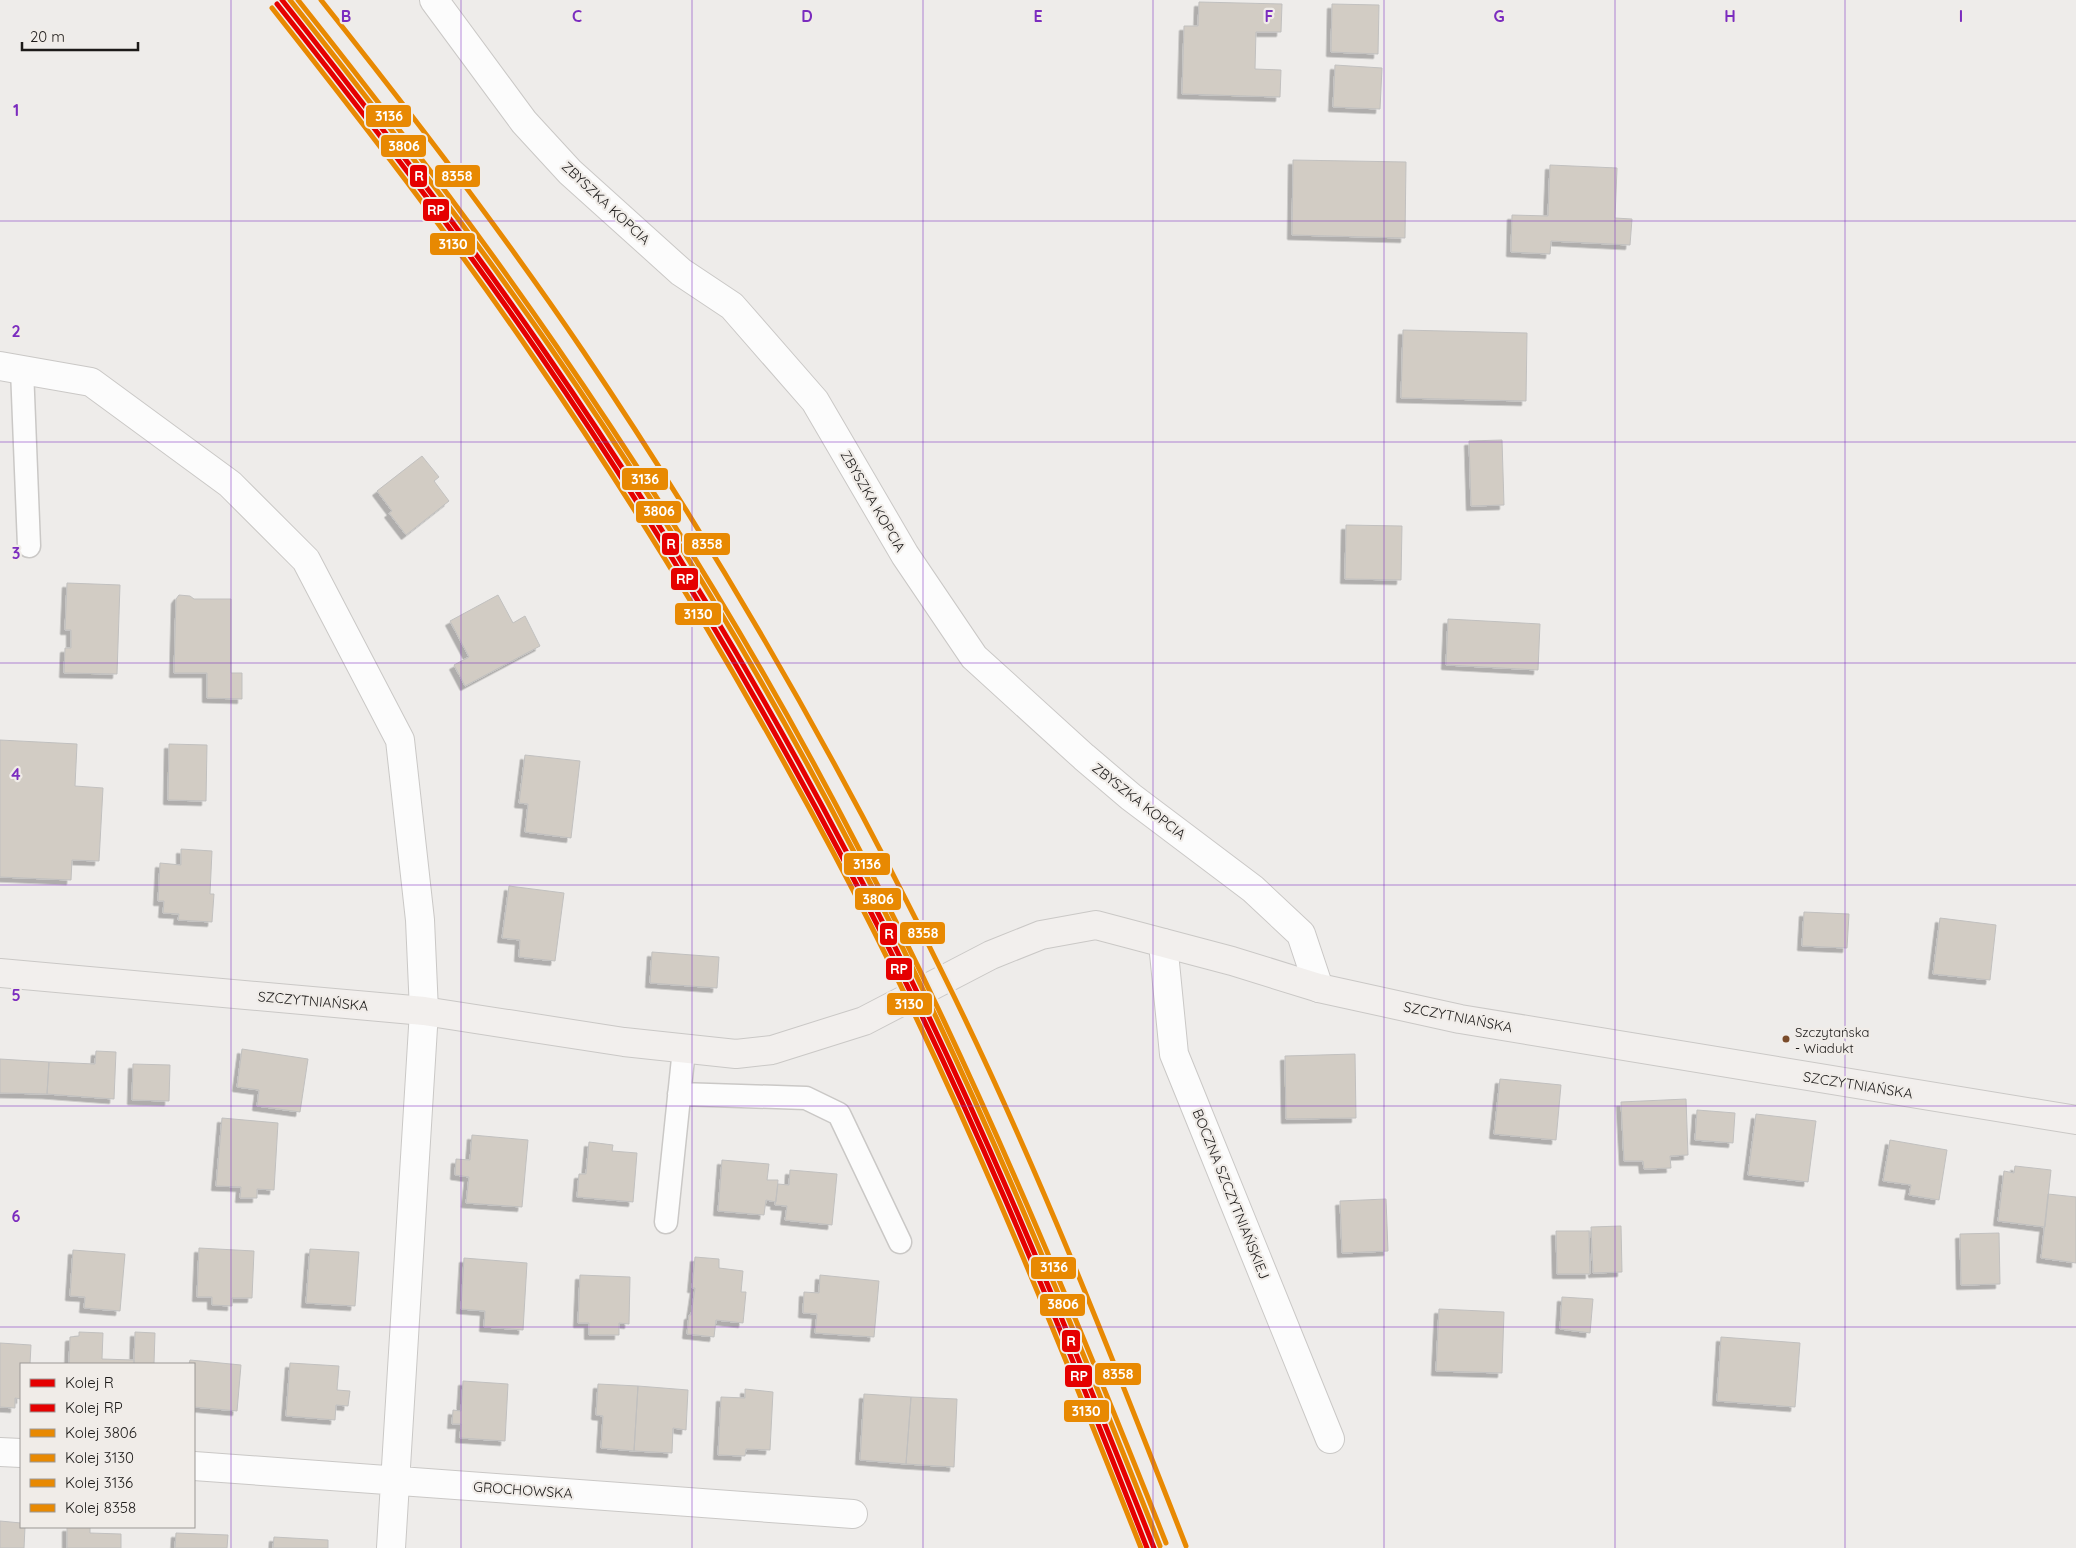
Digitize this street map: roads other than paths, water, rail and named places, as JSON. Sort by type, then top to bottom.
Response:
[{"type":"street","name":"ZBYSZKA KOPCIA","points":[[434,0],[524,122],[570,172],[682,272],[732,306],[815,402],[905,555],[974,657],[1131,797],[1253,890],[1301,934],[1319,988]]},
{"type":"street","points":[[11,368],[91,382],[230,484],[306,560],[400,740],[420,920],[424,1011],[391,1548]]},
{"type":"street","name":"SZCZYTNIAŃSKA","points":[[0,974],[424,1011],[624,1042],[736,1054],[772,1050],[864,1021],[990,955],[1041,935],[1096,925],[1232,961],[1319,988],[1460,1019],[2076,1120]]},
{"type":"street","name":"BOCZNA SZCZYTNIAŃSKIEJ","points":[[1163,943],[1174,1054],[1330,1439]]},
{"type":"street","points":[[0,1452],[20,1453]]},
{"type":"street","name":"GROCHOWSKA","points":[[195,1466],[853,1514]]},
{"type":"lane","points":[[11,368],[29,546]]},
{"type":"lane","points":[[666,1222],[684,1048]]},
{"type":"lane","points":[[679,1094],[806,1098],[839,1114],[900,1242]]},
{"type":"rail line","name":"R","points":[[282,0],[350,86],[482,262],[586,412],[703,597],[776,723],[812,787],[890,936],[971,1108],[1047,1283],[1154,1548]]},
{"type":"rail line","name":"3806","points":[[290,0],[486,256],[590,405],[670,529],[783,720],[853,850],[938,1020],[1053,1281],[1160,1546]]},
{"type":"rail line","name":"3136","points":[[298,0],[430,170],[555,344],[637,466],[753,655],[859,849],[943,1019],[1059,1279],[1166,1543]]},
{"type":"rail line","name":"8358","points":[[321,0],[455,173],[583,351],[682,503],[775,658],[905,897],[978,1047],[1072,1259],[1186,1546]]},
{"type":"rail line","name":"RP","points":[[277,4],[412,177],[540,355],[581,415],[659,538],[770,725],[884,937],[965,1109],[1041,1283],[1147,1548]]},
{"type":"rail line","name":"3130","points":[[272,8],[406,181],[534,358],[653,540],[764,727],[878,938],[959,1110],[1071,1372],[1141,1548]]},
{"type":"place","name":"Szczytańska - Wiadukt","points":[[1786,1039]]}]
